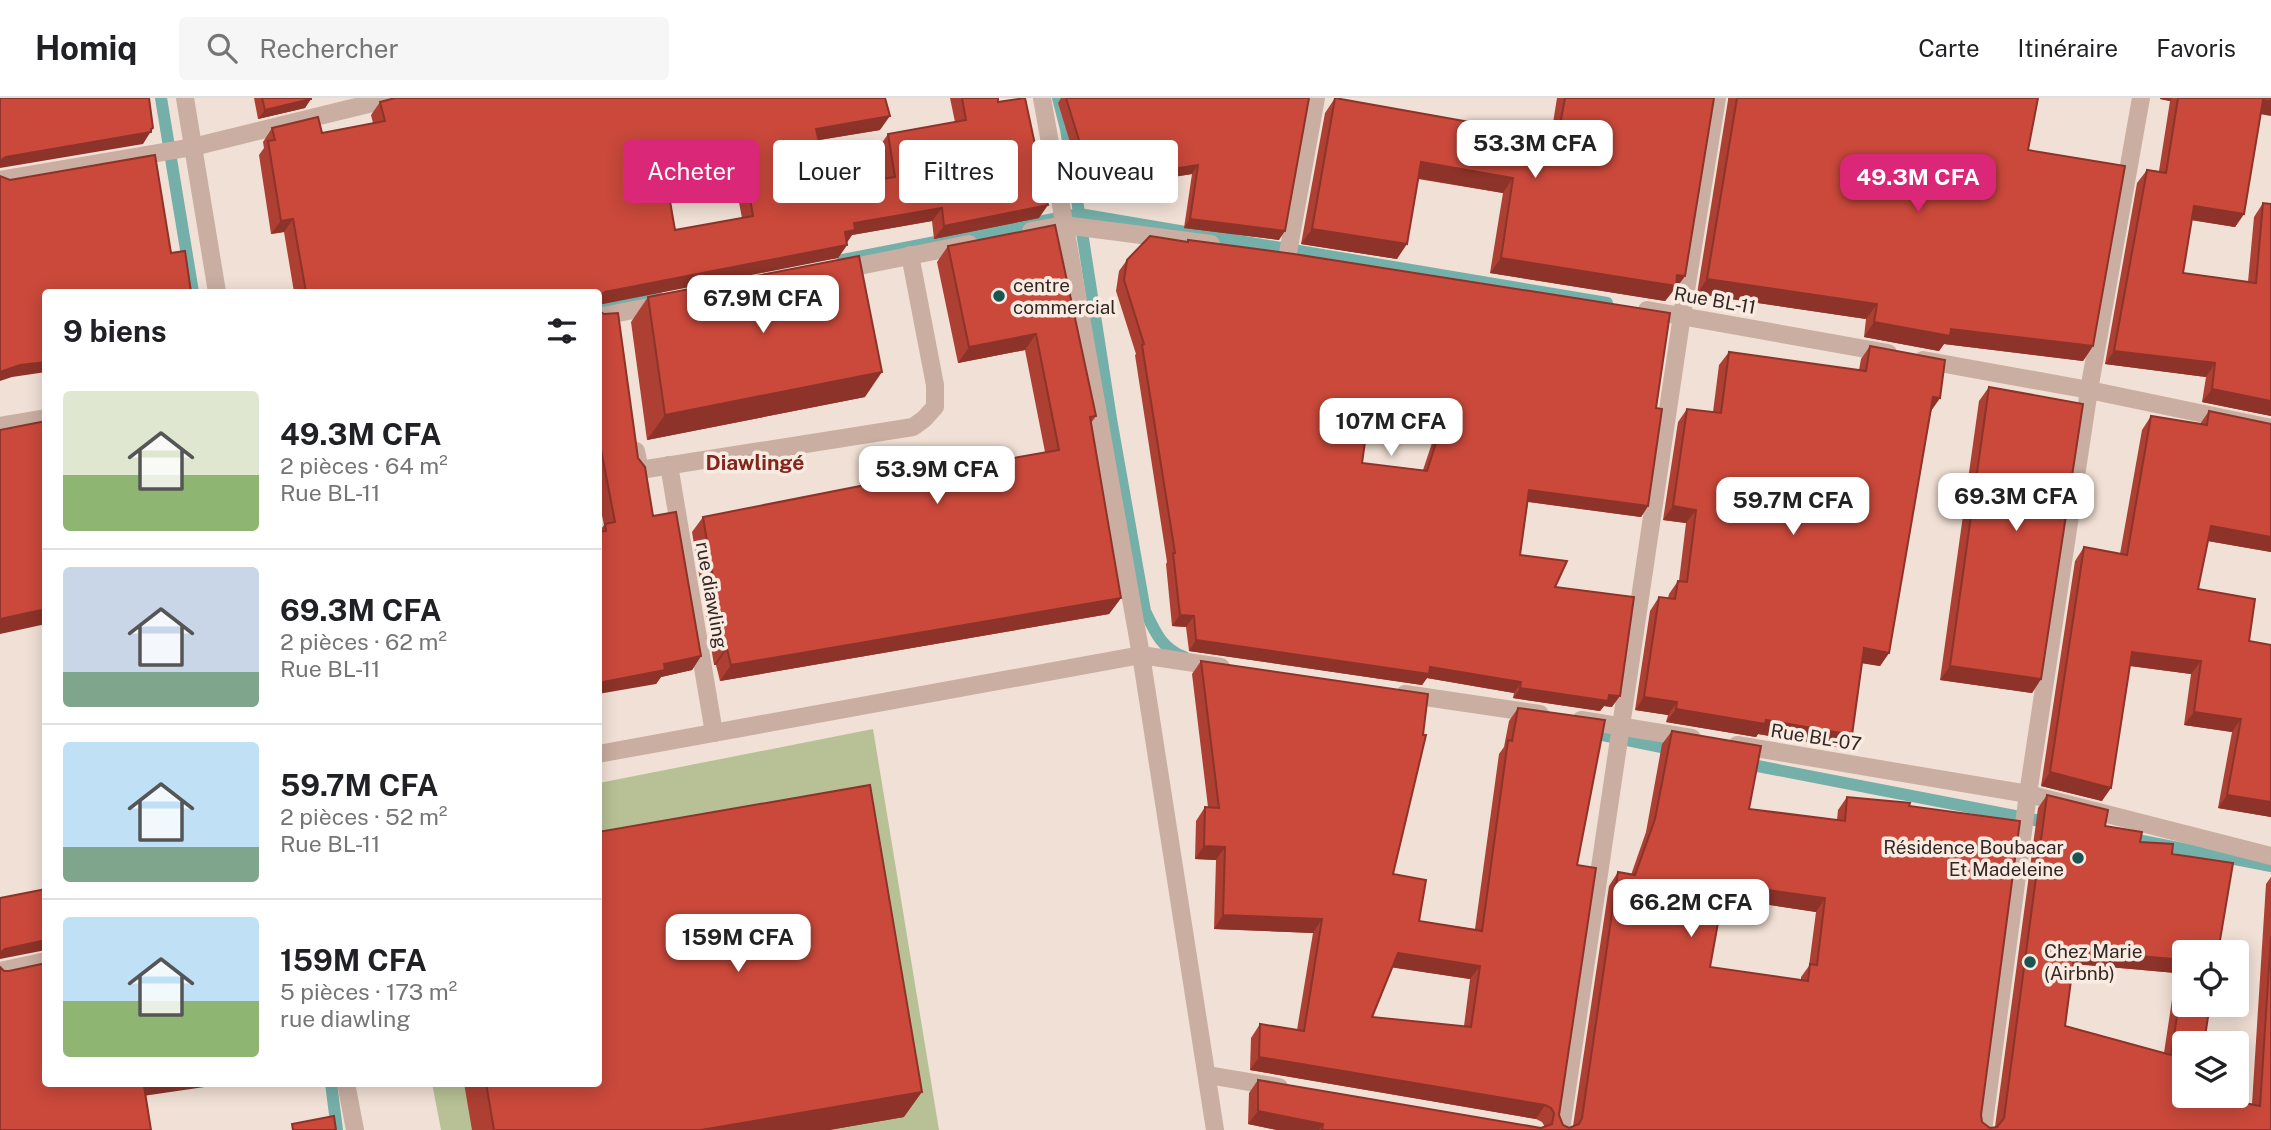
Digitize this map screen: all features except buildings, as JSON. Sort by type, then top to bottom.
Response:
[{"type":"street","points":[[185,98],[216,289]]},
{"type":"street","points":[[0,180],[192,147],[393,98]]},
{"type":"street","points":[[1042,98],[1141,655],[1215,1130]]},
{"type":"street","points":[[1288,254],[1316,98]]},
{"type":"street","points":[[1561,1130],[1682,315],[1717,98]]},
{"type":"street","points":[[1983,1130],[2028,794],[2089,390],[2141,98]]},
{"type":"street","points":[[1013,235],[1064,225],[1222,245]]},
{"type":"street","points":[[817,274],[988,240]]},
{"type":"street","points":[[634,435],[640,470],[913,427],[925,419],[935,407],[935,385],[911,256]]},
{"type":"street","points":[[602,318],[618,320],[684,300]]},
{"type":"street","name":"Rue BL-11","points":[[1628,307],[2089,390],[2271,428]]},
{"type":"street","points":[[0,426],[42,419]]},
{"type":"street","name":"rue diawling","points":[[669,465],[714,733]]},
{"type":"street","points":[[602,753],[1141,655],[1237,669]]},
{"type":"street","name":"Rue BL-07","points":[[1388,692],[1621,726],[2028,794],[2271,856]]},
{"type":"street","points":[[0,971],[42,962]]},
{"type":"street","points":[[1208,1075],[1290,1089]]},
{"type":"street","points":[[347,1087],[355,1130]]},
{"type":"green space","points":[[873,729],[939,1130],[441,1130],[433,1087],[602,1087],[602,782]]},
{"type":"waterway","points":[[161,98],[193,289]]},
{"type":"waterway","points":[[1058,98],[1066,129],[1111,419],[1145,611],[1165,644],[1184,657]]},
{"type":"waterway","points":[[843,260],[1079,214],[1607,303]]},
{"type":"waterway","points":[[602,307],[657,296]]},
{"type":"waterway","points":[[1588,732],[1676,750]]},
{"type":"waterway","points":[[1742,763],[2051,823]]},
{"type":"waterway","points":[[2127,838],[2271,866]]},
{"type":"waterway","points":[[332,1087],[337,1130]]},
{"type":"place","name":"centre commercial","points":[[999,296]]},
{"type":"place","name":"Résidence Boubacar Et Madeleine","points":[[2078,858]]},
{"type":"place","name":"Chez Marie (Airbnb)","points":[[2030,962]]},
{"type":"district","name":"Diawlingé","points":[[755,462]]}]
